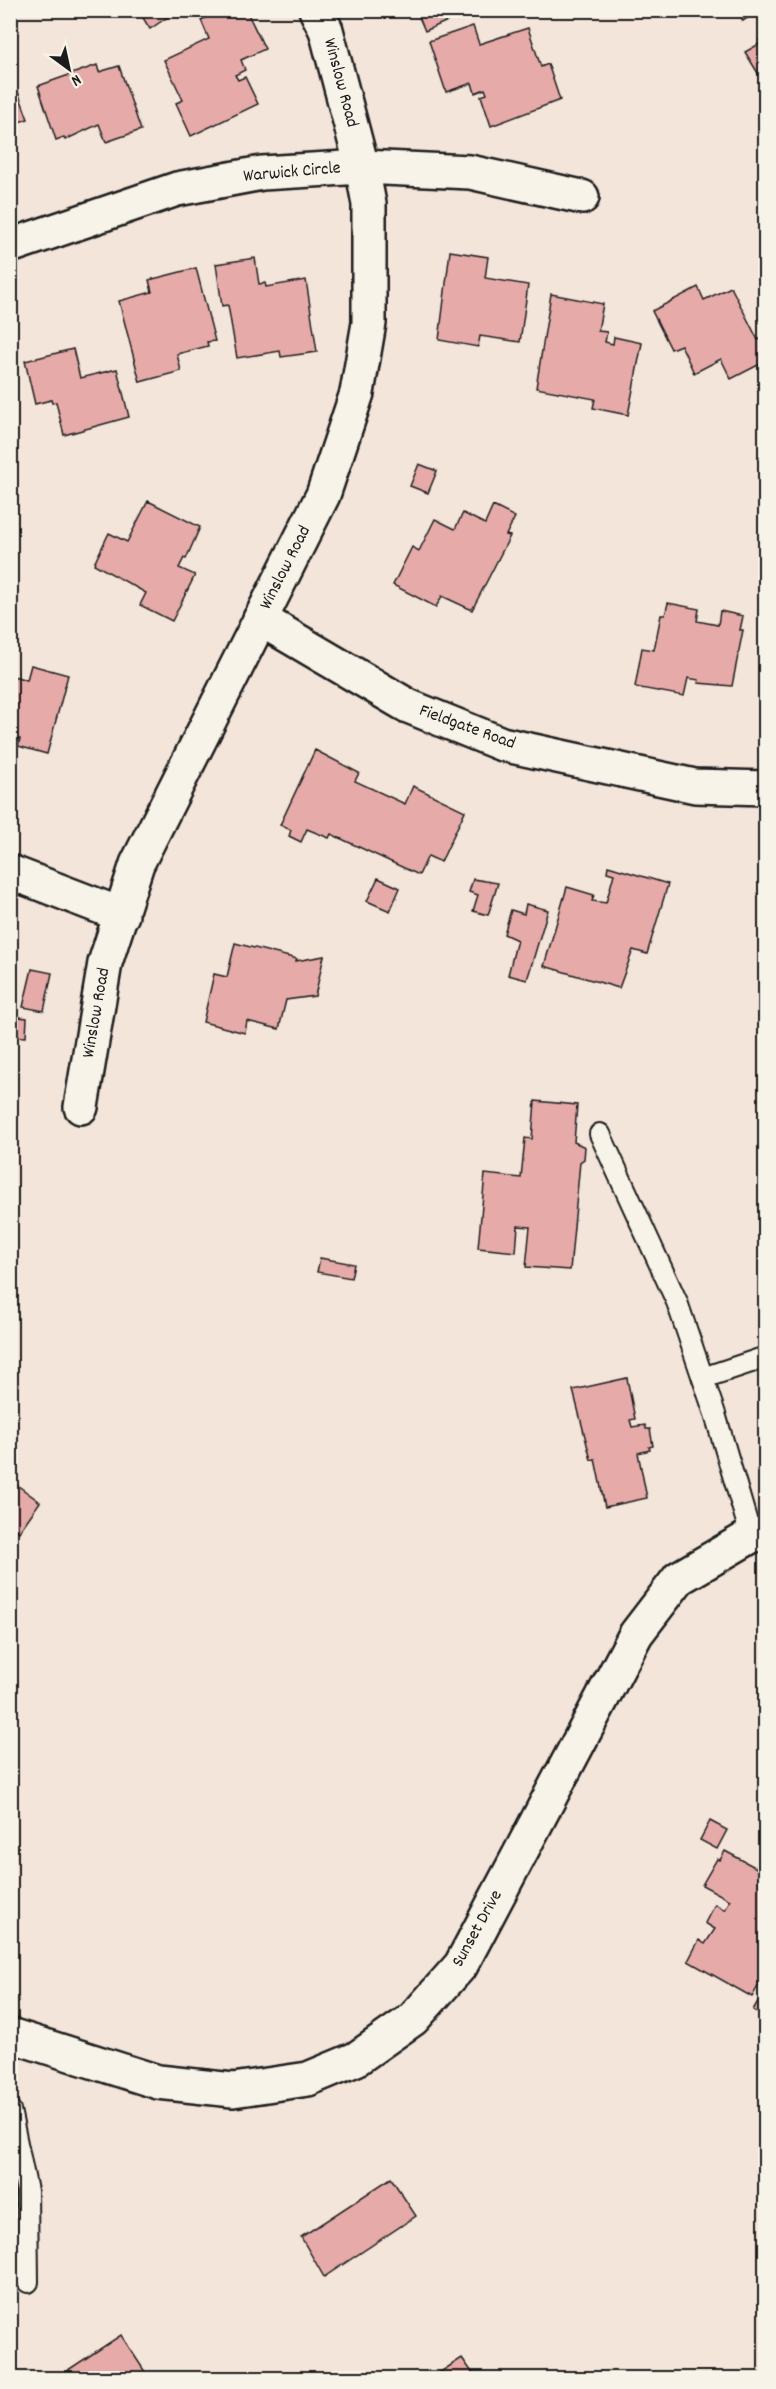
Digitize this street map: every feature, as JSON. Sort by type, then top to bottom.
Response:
[{"type":"street","name":"Winslow Road","points":[[81,1107],[105,963],[137,864],[323,495],[357,393],[369,323],[369,204],[362,167],[326,30],[316,10]]},
{"type":"street","name":"Warwick Circle","points":[[10,246],[177,189],[262,173],[362,167],[470,172],[582,197]]},
{"type":"street","name":"Fieldgate Road","points":[[260,619],[408,706],[502,744],[695,786],[765,788]]},
{"type":"street","points":[[10,872],[122,915]]},
{"type":"street","name":"Sunset Drive","points":[[10,2035],[158,2082],[233,2090],[308,2079],[356,2059],[413,2019],[460,1965],[644,1624],[679,1578],[758,1534]]},
{"type":"lane","points":[[600,1134],[677,1302],[758,1534]]},
{"type":"lane","points":[[703,1378],[765,1357]]},
{"type":"lane","points":[[10,2110],[27,2191],[28,2282]]},
{"type":"building","points":[[138,10],[178,10],[150,29]]},
{"type":"building","points":[[222,10],[246,10],[265,49],[241,60],[245,70],[235,75],[238,80],[245,77],[258,104],[191,136],[176,103],[183,100],[164,60],[209,39],[201,20]]},
{"type":"building","points":[[416,10],[459,10],[461,15],[425,31]]},
{"type":"building","points":[[737,10],[760,10],[743,21]]},
{"type":"building","points":[[473,26],[479,44],[528,28],[541,67],[548,64],[560,100],[491,126],[481,96],[487,94],[485,89],[475,93],[472,83],[446,92],[429,41]]},
{"type":"building","points":[[766,36],[766,76],[761,78],[745,52],[761,43],[759,40]]},
{"type":"building","points":[[97,65],[99,72],[119,66],[141,130],[106,142],[99,124],[65,140],[64,137],[56,140],[38,86]]},
{"type":"building","points":[[10,70],[28,119],[10,125]]},
{"type":"building","points":[[450,251],[488,257],[485,278],[528,285],[520,342],[480,336],[478,347],[439,340]]},
{"type":"building","points":[[255,258],[259,284],[265,283],[266,287],[306,280],[317,352],[281,357],[280,351],[237,358],[228,305],[222,306],[216,264]]},
{"type":"building","points":[[196,268],[215,341],[207,342],[208,346],[177,354],[181,371],[140,382],[119,301],[152,292],[149,280]]},
{"type":"building","points":[[698,287],[704,300],[731,287],[758,340],[766,336],[766,361],[731,379],[721,359],[694,373],[681,345],[671,349],[652,311]]},
{"type":"building","points":[[551,294],[603,304],[598,331],[607,332],[605,342],[613,344],[614,337],[642,343],[628,415],[593,408],[595,399],[536,388]]},
{"type":"building","points":[[73,349],[80,378],[117,369],[129,417],[64,435],[56,402],[52,403],[51,400],[35,404],[25,361]]},
{"type":"building","points":[[419,464],[437,471],[428,493],[410,486]]},
{"type":"building","points":[[148,501],[200,527],[186,559],[184,558],[179,568],[195,575],[172,621],[140,605],[146,593],[94,564],[109,533],[127,542]]},
{"type":"building","points":[[493,506],[515,517],[506,535],[510,536],[472,610],[442,596],[436,607],[393,585],[412,547],[419,551],[435,519],[455,529],[463,513],[485,524]]},
{"type":"building","points":[[668,603],[699,609],[697,621],[718,625],[720,611],[743,616],[740,630],[743,630],[732,686],[698,683],[699,680],[688,678],[684,696],[635,687],[642,648],[654,650],[661,615],[665,615]]},
{"type":"building","points":[[31,665],[68,675],[47,754],[18,746],[20,739],[13,737],[10,748],[10,675],[27,680]]},
{"type":"building","points":[[315,750],[359,773],[355,781],[405,804],[413,786],[465,811],[441,862],[428,856],[419,875],[331,834],[329,838],[307,829],[301,842],[289,836],[291,830],[280,825]]},
{"type":"building","points":[[608,866],[668,884],[647,954],[633,950],[619,988],[544,966],[567,887],[594,895],[592,901],[606,903],[614,874],[607,872]]},
{"type":"building","points":[[378,878],[400,888],[390,911],[367,901]]},
{"type":"building","points":[[473,879],[498,883],[488,915],[473,911],[478,895],[469,892]]},
{"type":"building","points":[[526,904],[548,910],[527,980],[508,975],[517,940],[504,934],[511,910],[524,914]]},
{"type":"building","points":[[235,943],[297,959],[296,961],[324,956],[315,996],[286,1000],[279,1029],[247,1021],[245,1033],[203,1022],[214,974],[227,977]]},
{"type":"building","points":[[32,969],[52,973],[44,1011],[23,1007]]},
{"type":"building","points":[[10,1016],[27,1018],[26,1037],[10,1036]]},
{"type":"building","points":[[535,1101],[577,1105],[574,1142],[585,1147],[584,1159],[580,1162],[570,1270],[526,1267],[530,1227],[518,1226],[516,1252],[478,1248],[485,1174],[521,1178],[525,1138],[532,1139]]},
{"type":"building","points":[[320,1258],[354,1264],[351,1278],[317,1272]]},
{"type":"building","points":[[627,1378],[635,1419],[630,1420],[632,1427],[645,1425],[646,1429],[650,1429],[653,1446],[649,1447],[650,1450],[638,1453],[647,1498],[605,1507],[595,1459],[591,1460],[573,1390]]},
{"type":"building","points":[[17,1485],[40,1502],[19,1532],[10,1526],[10,1494]]},
{"type":"building","points":[[710,1821],[727,1830],[717,1849],[700,1840]]},
{"type":"building","points":[[725,1851],[766,1873],[766,1972],[752,1997],[688,1961],[699,1940],[705,1944],[715,1929],[705,1923],[715,1904],[725,1910],[730,1900],[702,1885],[717,1859],[720,1860]]},
{"type":"building","points":[[764,1991],[766,1992],[766,2017],[753,2010]]},
{"type":"building","points":[[391,2178],[416,2216],[324,2277],[301,2237]]},
{"type":"building","points":[[121,2335],[149,2378],[70,2378],[72,2377],[68,2370]]},
{"type":"building","points":[[462,2358],[476,2378],[431,2378]]}]
